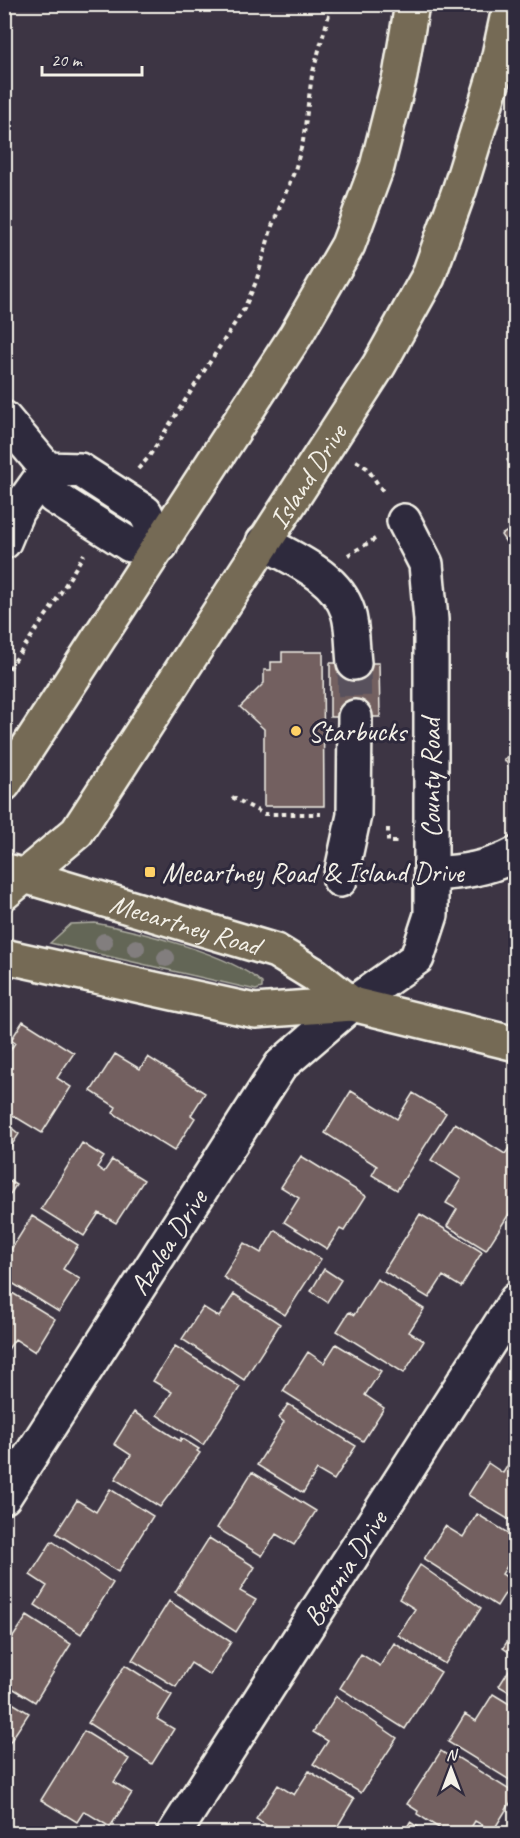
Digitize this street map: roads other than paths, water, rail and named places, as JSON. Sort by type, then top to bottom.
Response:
[{"type":"main road","points":[[4,784],[296,335],[348,245],[377,167],[400,76],[412,4]]},
{"type":"main road","name":"Island Drive","points":[[12,880],[77,832],[379,365],[428,277],[495,74],[510,4]]},
{"type":"main road","name":"Mecartney Road","points":[[12,880],[276,951],[315,975],[352,1004]]},
{"type":"main road","name":"Mecartney Road","points":[[4,956],[255,1011],[352,1004],[516,1044]]},
{"type":"street","points":[[4,418],[47,469],[54,497],[130,545],[161,545],[145,512],[80,470],[47,469]]},
{"type":"street","points":[[4,542],[17,511],[47,469]]},
{"type":"street","name":"County Road","points":[[352,1004],[417,958],[431,915],[431,620],[426,564],[404,521]]},
{"type":"street","points":[[263,542],[316,572],[335,588],[348,611],[354,663]]},
{"type":"street","points":[[340,880],[354,815],[355,717]]},
{"type":"street","points":[[432,874],[469,871],[495,865],[516,854]]},
{"type":"street","name":"Azalea Drive","points":[[4,1497],[281,1065],[352,1004]]},
{"type":"street","name":"Begonia Drive","points":[[174,1833],[516,1300]]},
{"type":"tunnel","points":[[354,663],[355,717]]},
{"type":"place","name":"Starbucks","points":[[296,731]]},
{"type":"place","name":"Mecartney Road & Island Drive","points":[[150,872]]}]
